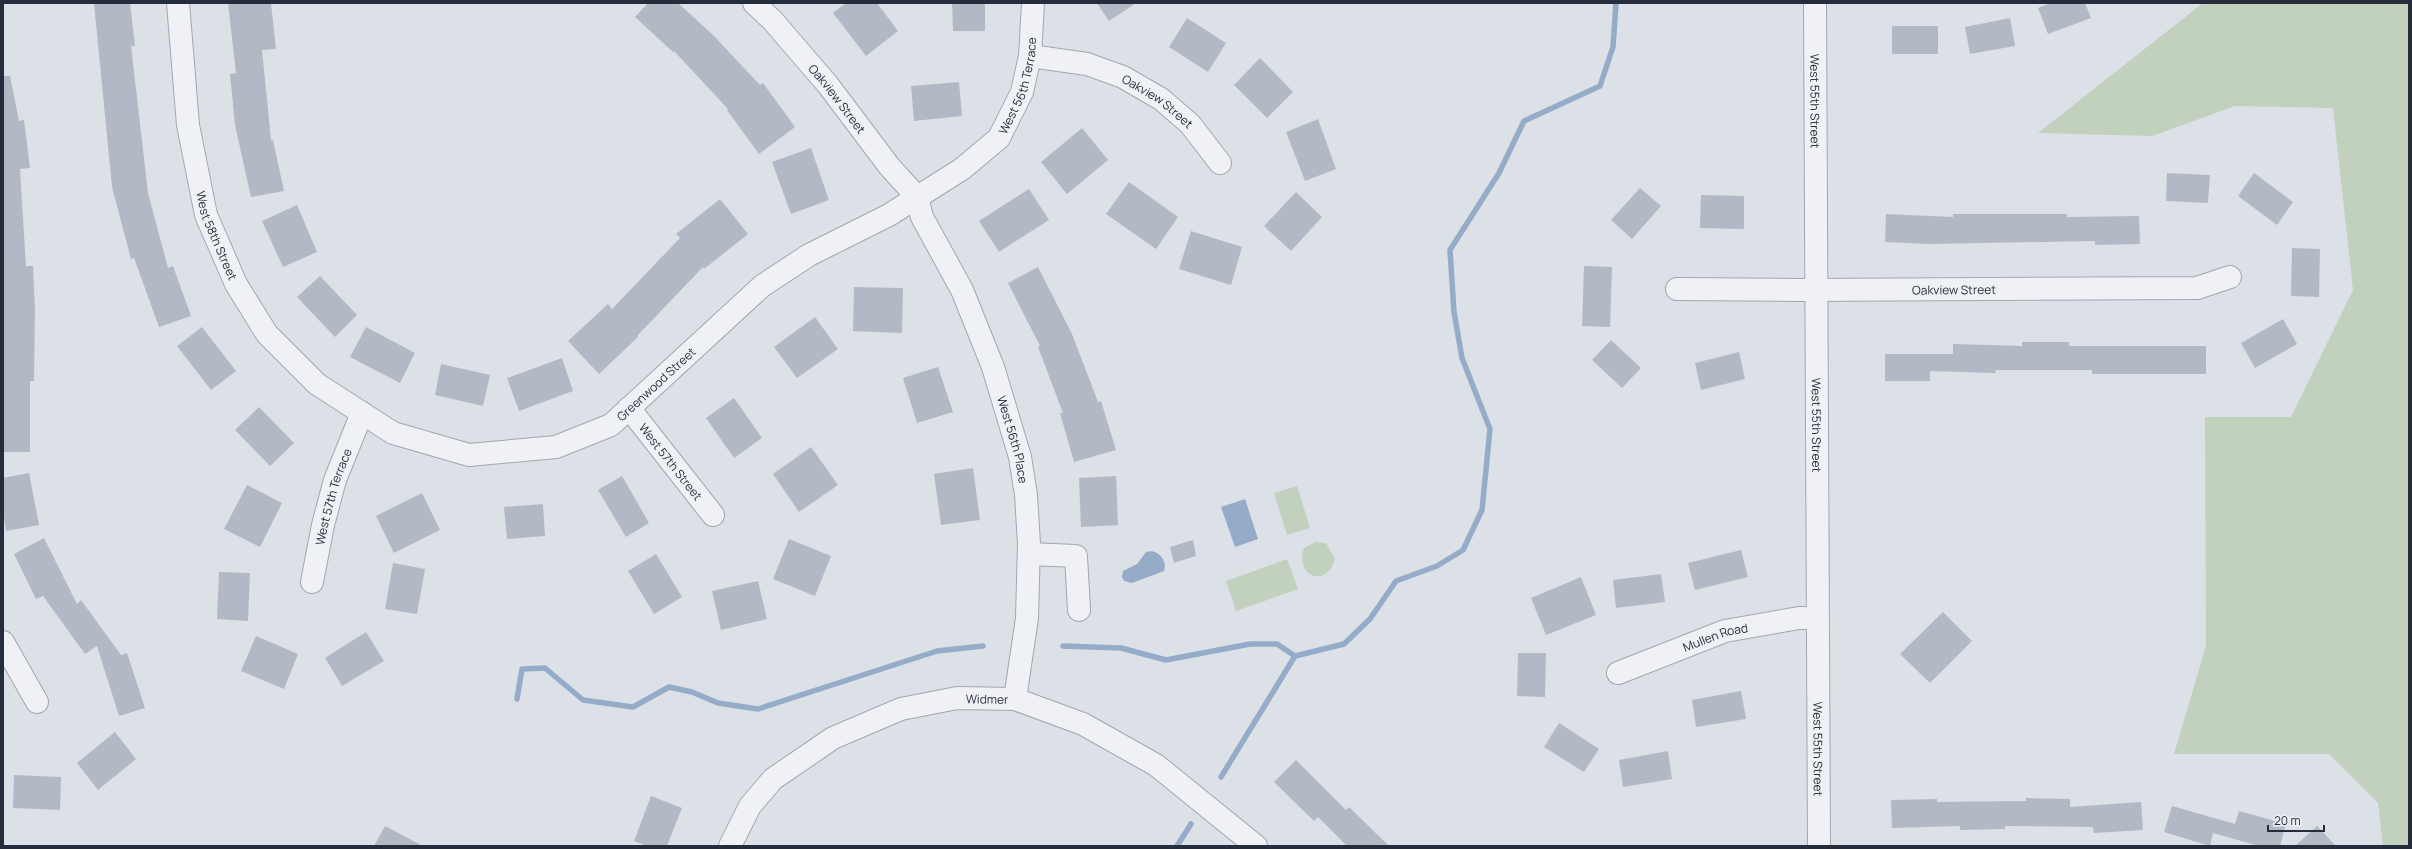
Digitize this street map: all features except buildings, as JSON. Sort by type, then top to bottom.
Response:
[{"type":"street","name":"West 58th Street","points":[[178,3],[188,125],[206,215],[236,284],[267,334],[317,384],[362,413]]},
{"type":"street","name":"Oakview Street","points":[[754,3],[773,21],[828,85],[889,166],[917,197]]},
{"type":"street","name":"West 56th Terrace","points":[[917,197],[962,169],[999,138],[1022,92],[1030,56],[1033,3]]},
{"type":"street","name":"West 55th Street","points":[[1815,3],[1819,846]]},
{"type":"street","name":"Oakview Street","points":[[1030,56],[1087,64],[1123,76],[1161,99],[1190,124],[1220,163]]},
{"type":"street","name":"Greenwood Street","points":[[362,413],[393,433],[469,455],[556,447],[611,424],[762,286],[809,256],[876,222],[917,197]]},
{"type":"street","name":"West 56th Place","points":[[917,197],[922,217],[962,290],[993,367],[1020,457],[1026,495],[1029,554],[1027,618],[1015,699]]},
{"type":"street","name":"Oakview Street","points":[[1677,289],[1816,290],[2197,288],[2230,278]]},
{"type":"street","name":"West 57th Street","points":[[629,408],[713,515]]},
{"type":"street","name":"West 57th Terrace","points":[[312,582],[322,525],[335,480],[362,413]]},
{"type":"street","points":[[1029,554],[1076,556],[1079,610]]},
{"type":"street","name":"Mullen Road","points":[[1618,673],[1725,631],[1799,618],[1818,618]]},
{"type":"street","points":[[3,642],[37,702]]},
{"type":"street","name":"Widmer","points":[[730,846],[750,806],[773,780],[833,738],[900,709],[957,698],[1015,699],[1082,724],[1156,765],[1256,846]]},
{"type":"green space","points":[[2203,3],[2409,3],[2409,846],[2383,846],[2378,803],[2329,754],[2174,754],[2206,646],[2205,417],[2291,417],[2353,290],[2333,108],[2235,106],[2152,136],[2038,133]]},
{"type":"green space","points":[[1297,486],[1310,528],[1287,535],[1274,493]]},
{"type":"green space","points":[[1315,542],[1326,543],[1335,559],[1331,569],[1325,574],[1319,576],[1312,575],[1307,572],[1303,565],[1302,557],[1304,548]]},
{"type":"green space","points":[[1287,559],[1298,589],[1236,611],[1226,581]]},
{"type":"water","points":[[1245,499],[1258,539],[1235,547],[1221,507]]},
{"type":"water","points":[[1150,551],[1158,553],[1161,556],[1165,567],[1164,571],[1132,583],[1124,581],[1122,577],[1123,571],[1137,564],[1146,552]]},
{"type":"waterway","points":[[1221,777],[1295,656],[1344,644],[1370,619],[1396,581],[1437,566],[1463,550],[1482,510],[1490,429],[1462,358],[1454,312],[1450,250],[1499,173],[1524,121],[1600,86],[1613,47],[1616,3]]},
{"type":"waterway","points":[[1063,646],[1121,648],[1166,660],[1250,644],[1277,644],[1295,656]]},
{"type":"waterway","points":[[517,699],[522,669],[545,668],[583,700],[633,707],[669,687],[692,692],[718,703],[758,709],[937,651],[983,646]]},
{"type":"waterway","points":[[1177,846],[1191,824]]}]
